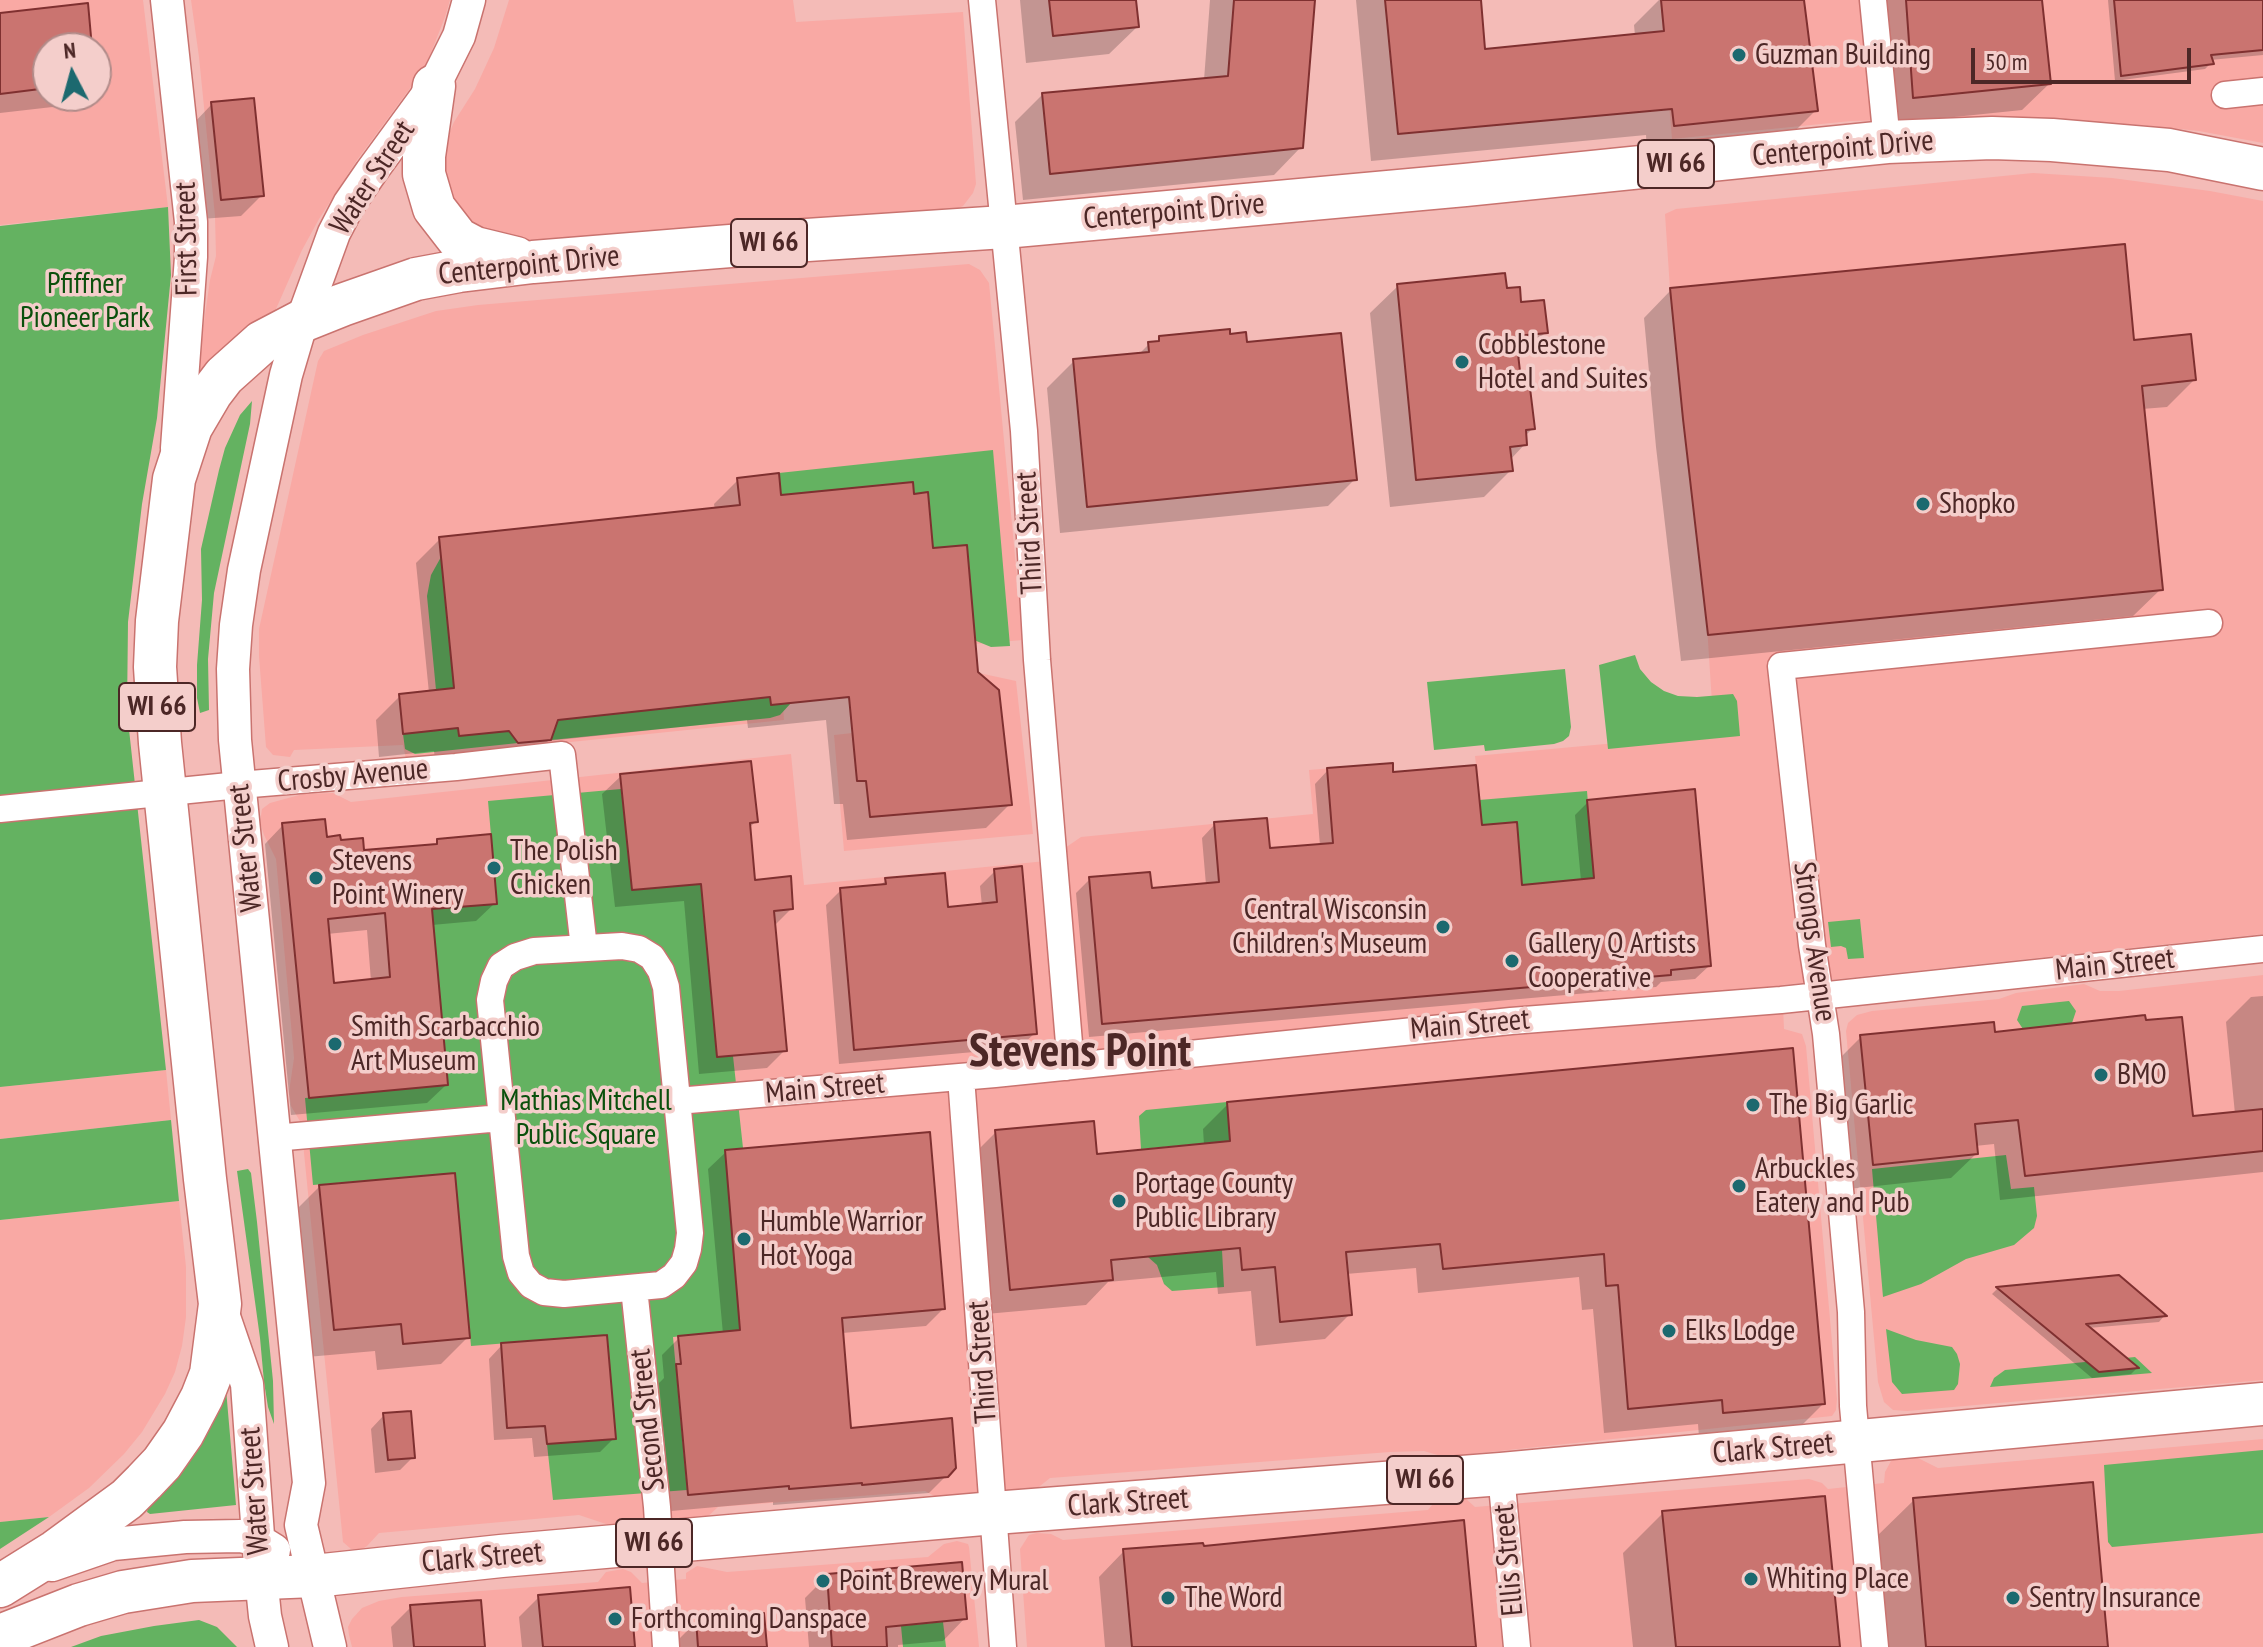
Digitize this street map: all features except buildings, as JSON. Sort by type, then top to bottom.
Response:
[{"type":"main road","points":[[434,86],[424,174],[434,208],[452,232],[466,243],[533,262]]},
{"type":"main road","name":"Centerpoint Drive","points":[[174,479],[191,427],[211,393],[224,376],[262,342],[302,321],[357,299],[416,279],[459,271],[792,241],[1004,227],[1887,142],[1992,138],[2052,140],[2169,150],[2263,169]]},
{"type":"main road","name":"Water Street","points":[[174,479],[157,621],[155,667],[165,793],[220,1304]]},
{"type":"main road","name":"WI 66","points":[[4,1583],[56,1551],[127,1499],[162,1463],[183,1433],[211,1374],[220,1304]]},
{"type":"main road","name":"Clark Street","points":[[0,1636],[79,1605],[123,1592],[192,1581],[259,1558],[314,1576],[994,1513],[1501,1474],[2263,1404]]},
{"type":"street","name":"First Street","points":[[167,0],[191,222],[174,479]]},
{"type":"street","points":[[434,86],[459,36],[469,0]]},
{"type":"street","name":"Third Street","points":[[982,0],[1024,431],[1037,660],[1069,1043],[1067,1067]]},
{"type":"street","points":[[1873,0],[1887,142]]},
{"type":"street","name":"Water Street","points":[[330,1647],[301,1525],[309,1483],[239,785],[233,669],[244,570],[286,375],[302,321],[334,233],[349,204],[434,86]]},
{"type":"street","points":[[2225,95],[2263,91]]},
{"type":"street","name":"Strongs Avenue","points":[[1875,1647],[1856,1441],[1851,1312],[1826,1034],[1781,666],[2209,623]]},
{"type":"street","name":"Crosby Avenue","points":[[0,809],[562,755],[584,948]]},
{"type":"street","points":[[622,946],[639,949],[652,957],[666,987],[677,1101],[690,1233],[684,1263],[674,1276],[661,1285],[564,1294],[544,1292],[531,1285],[521,1273],[516,1256],[501,1118],[490,1000],[501,966],[515,957],[534,951],[584,948],[622,946]]},
{"type":"street","name":"Main Street","points":[[677,1101],[1067,1067],[1511,1021],[1820,995],[2263,949]]},
{"type":"street","name":"Third Street","points":[[961,1077],[1003,1647]]},
{"type":"street","points":[[274,1138],[501,1118]]},
{"type":"street","name":"Second Street","points":[[634,1288],[660,1543],[666,1647]]},
{"type":"street","name":"Water Street","points":[[220,1304],[247,1384],[259,1558],[265,1616],[272,1647]]},
{"type":"street","name":"Ellis Street","points":[[1501,1474],[1517,1647]]},
{"type":"street","points":[[4,1583],[113,1544],[148,1540],[222,1535],[259,1558]]},
{"type":"shaded area","points":[[0,0],[143,0],[168,207],[0,225]]},
{"type":"shaded area","points":[[191,0],[450,0],[425,68],[357,160],[319,219],[272,318],[192,406],[216,256],[215,216]]},
{"type":"shaded area","points":[[509,0],[793,0],[796,22],[963,12],[976,184],[973,193],[963,206],[950,212],[517,245],[476,232],[450,202],[443,164],[445,143],[494,48]]},
{"type":"shaded area","points":[[1660,0],[2263,0],[2263,143],[2199,131],[2142,125],[2001,117],[1851,121],[1672,139]]},
{"type":"shaded area","points":[[2033,173],[2112,178],[2263,201],[2263,934],[1782,985],[1784,1029],[1802,1034],[1806,1046],[1837,1399],[1832,1416],[1451,1456],[1424,1451],[1390,1452],[1050,1478],[1035,1490],[940,1499],[925,1491],[718,1507],[704,1520],[612,1526],[579,1515],[379,1533],[361,1550],[351,1549],[343,1542],[301,1123],[291,1106],[289,1092],[294,1058],[276,859],[260,822],[262,809],[270,803],[303,794],[333,793],[351,802],[791,754],[804,885],[1046,861],[1081,837],[1313,814],[1309,770],[1393,763],[1393,772],[1476,765],[1475,756],[1714,734],[1707,626],[1670,289],[1665,214],[1676,209]]},
{"type":"shaded area","points":[[969,264],[980,270],[989,283],[1023,640],[975,644],[783,704],[784,720],[406,759],[403,745],[294,750],[290,757],[273,755],[266,747],[259,629],[318,361],[324,351],[436,311],[478,305]]},
{"type":"shaded area","points":[[979,673],[1016,681],[1033,834],[844,851],[834,735],[852,733]]},
{"type":"shaded area","points":[[2263,975],[2263,1380],[1893,1410],[1884,1402],[1878,1382],[1846,1031],[1848,1023],[1857,1015],[1872,1011],[1999,999],[2016,993],[2084,984],[2100,991],[2119,991]]},
{"type":"shaded area","points":[[166,1070],[171,1120],[0,1139],[0,1087]]},
{"type":"shaded area","points":[[179,1201],[186,1267],[186,1317],[175,1372],[165,1394],[142,1432],[89,1488],[49,1517],[0,1522],[0,1220]]},
{"type":"shaded area","points":[[2263,1439],[2263,1647],[1027,1647],[1020,1549],[1029,1535],[1037,1533],[1051,1534],[1063,1540],[1428,1510],[1437,1499],[1465,1498],[1475,1507],[1809,1479],[1822,1483],[1828,1489],[1884,1483],[1885,1472],[1897,1456],[1914,1456],[1938,1468]]},
{"type":"shaded area","points":[[957,1541],[969,1547],[979,1647],[352,1647],[349,1635],[348,1627],[362,1608],[402,1597],[598,1582],[606,1572],[623,1569],[642,1583],[686,1579],[686,1573],[697,1566],[727,1572],[928,1557],[944,1544]]},
{"type":"green space","name":"Pfiffner Pioneer Park","points":[[168,207],[171,275],[157,418],[142,504],[128,622],[127,711],[166,1070],[0,1087],[0,226]]},
{"type":"green space","points":[[252,401],[250,424],[214,593],[208,659],[209,710],[200,713],[197,665],[202,600],[201,549],[225,448],[240,415]]},
{"type":"green space","points":[[993,450],[1010,646],[991,647],[974,640],[966,545],[933,548],[928,493],[914,494],[913,482],[781,495],[779,473]]},
{"type":"green space","points":[[441,557],[454,688],[436,690],[427,596],[431,575]]},
{"type":"green space","points":[[1635,655],[1640,669],[1664,691],[1678,696],[1697,697],[1733,694],[1737,701],[1740,736],[1608,749],[1599,665]]},
{"type":"green space","points":[[1565,669],[1571,727],[1569,736],[1563,741],[1485,751],[1484,745],[1434,750],[1427,682]]},
{"type":"green space","points":[[770,697],[791,703],[780,715],[770,718],[551,740],[558,720]]},
{"type":"green space","points":[[458,728],[459,736],[509,731],[518,743],[415,754],[405,749],[403,734]]},
{"type":"green space","name":"Mathias Mitchell Public Square","points":[[621,789],[633,890],[702,884],[717,1056],[733,1056],[743,1148],[725,1150],[742,1330],[673,1337],[687,1490],[553,1500],[547,1444],[616,1439],[607,1335],[471,1346],[455,1173],[313,1185],[305,1098],[447,1085],[432,909],[497,904],[488,801]]},
{"type":"green space","points":[[1587,791],[1594,878],[1522,885],[1517,822],[1482,825],[1479,800]]},
{"type":"green space","points":[[1860,919],[1864,958],[1848,959],[1846,948],[1831,947],[1828,922]]},
{"type":"green space","points":[[2069,1001],[2076,1011],[2072,1023],[2023,1029],[2017,1020],[2022,1006]]},
{"type":"green space","points":[[1227,1102],[1230,1141],[1141,1149],[1139,1116],[1146,1110]]},
{"type":"green space","points":[[171,1120],[179,1201],[0,1220],[0,1139]]},
{"type":"green space","points":[[2006,1155],[2011,1189],[2034,1187],[2037,1216],[2034,1228],[2014,1245],[1966,1259],[1921,1284],[1883,1297],[1872,1169]]},
{"type":"green space","points":[[248,1169],[257,1222],[273,1381],[274,1424],[264,1382],[237,1171]]},
{"type":"green space","points":[[1222,1250],[1224,1287],[1172,1291],[1164,1284],[1157,1265],[1148,1257]]},
{"type":"green space","points":[[1886,1329],[1916,1340],[1952,1347],[1960,1364],[1958,1384],[1954,1390],[1902,1394],[1892,1382]]},
{"type":"green space","points":[[2135,1357],[2152,1373],[1990,1387],[1994,1378],[2005,1370]]},
{"type":"green space","points":[[226,1389],[236,1505],[150,1514],[148,1508]]},
{"type":"green space","points":[[2263,1450],[2263,1533],[2112,1547],[2108,1542],[2104,1465]]},
{"type":"green space","points":[[49,1517],[0,1549],[0,1522]]},
{"type":"green space","points":[[199,1620],[217,1627],[237,1647],[71,1647],[101,1636]]},
{"type":"green space","points":[[943,1622],[946,1647],[903,1647],[901,1626]]},
{"type":"place","name":"Guzman Building","points":[[1739,55]]},
{"type":"place","name":"Cobblestone Hotel and Suites","points":[[1462,362]]},
{"type":"place","name":"Shopko","points":[[1923,504]]},
{"type":"place","name":"The Polish Chicken","points":[[494,868]]},
{"type":"place","name":"Stevens Point Winery","points":[[316,878]]},
{"type":"place","name":"Central Wisconsin Children's Museum","points":[[1443,927]]},
{"type":"place","name":"Gallery Q Artists Cooperative","points":[[1512,961]]},
{"type":"place","name":"Smith Scarbacchio Art Museum","points":[[335,1044]]},
{"type":"place","name":"BMO","points":[[2101,1075]]},
{"type":"place","name":"The Big Garlic","points":[[1753,1105]]},
{"type":"place","name":"Arbuckles Eatery and Pub","points":[[1739,1186]]},
{"type":"place","name":"Portage County Public Library","points":[[1119,1201]]},
{"type":"place","name":"Humble Warrior Hot Yoga","points":[[744,1239]]},
{"type":"place","name":"Elks Lodge","points":[[1669,1331]]},
{"type":"place","name":"Whiting Place","points":[[1751,1579]]},
{"type":"place","name":"Point Brewery Mural","points":[[823,1581]]},
{"type":"place","name":"The Word","points":[[1168,1598]]},
{"type":"place","name":"Sentry Insurance","points":[[2013,1598]]},
{"type":"place","name":"Forthcoming Danspace","points":[[615,1619]]},
{"type":"district","name":"Stevens Point","points":[[1080,1053]]}]
